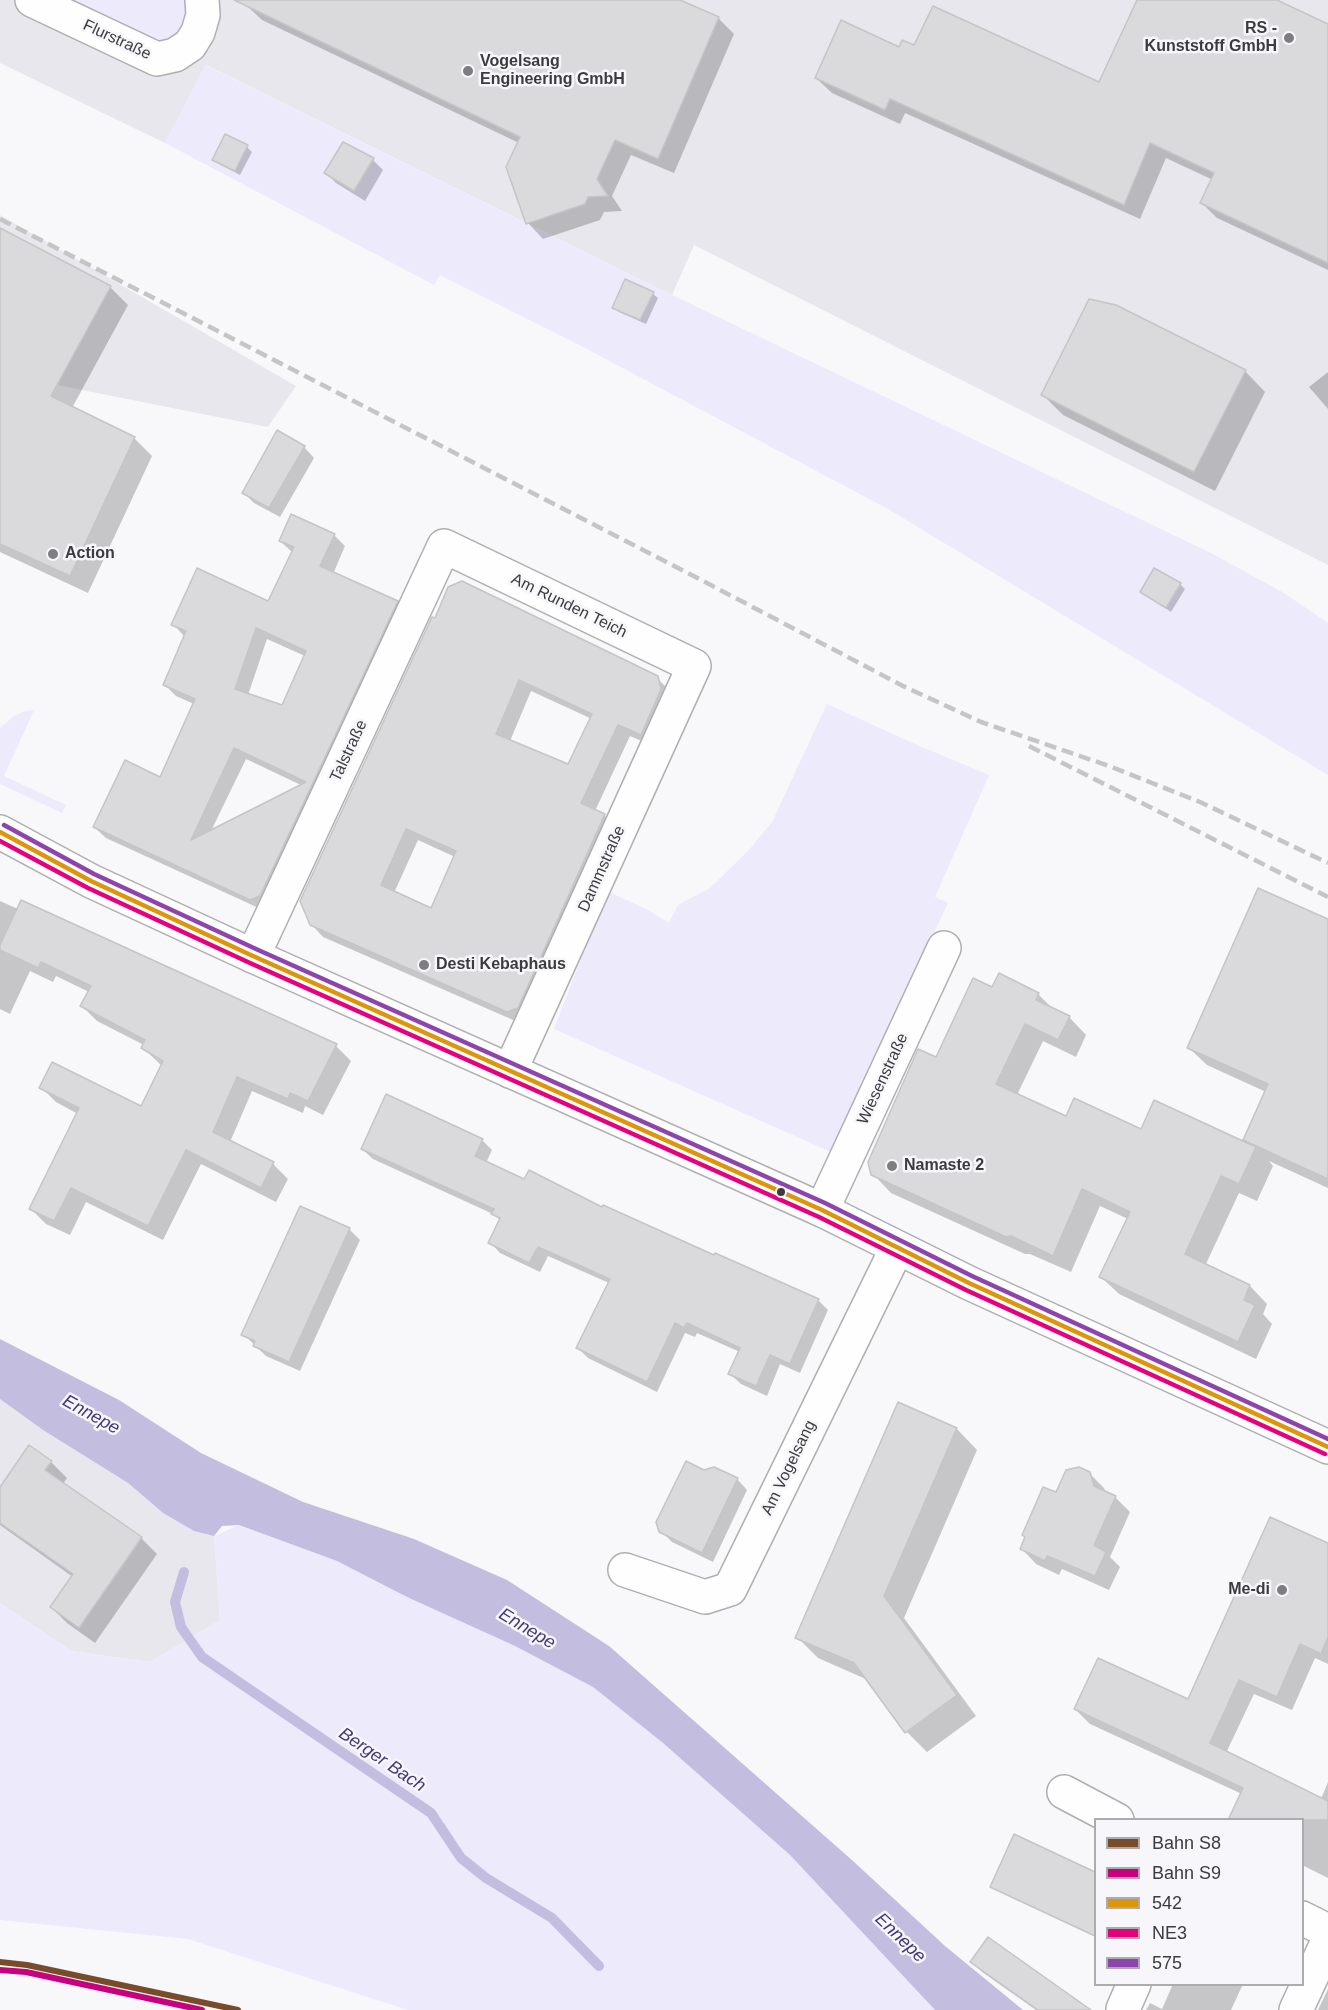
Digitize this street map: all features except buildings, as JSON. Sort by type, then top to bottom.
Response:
[{"type":"street","name":"Flurstraße","points":[[32,0],[157,59],[175,55],[190,45],[198,32],[203,15],[202,0]]},
{"type":"street","name":"Am Runden Teich","points":[[444,546],[694,666]]},
{"type":"street","name":"Talstraße","points":[[254,956],[444,546]]},
{"type":"street","name":"Dammstraße","points":[[510,1071],[694,666]]},
{"type":"street","points":[[0,832],[92,881],[254,956],[822,1210],[969,1283],[1328,1447]]},
{"type":"street","name":"Wiesenstraße","points":[[822,1210],[944,948]]},
{"type":"street","name":"Am Vogelsang","points":[[625,1570],[705,1597],[730,1588],[897,1248]]},
{"type":"street","points":[[1064,1792],[1113,1818]]},
{"type":"street","points":[[1304,1919],[1328,1931]]},
{"type":"street","points":[[1296,2010],[1328,1941]]},
{"type":"street","points":[[1123,2009],[1133,1986]]},
{"type":"shaded area","points":[[0,0],[1328,0],[1328,565],[694,245],[672,295],[206,65],[165,143],[0,63]]},
{"type":"shaded area","points":[[38,0],[200,0],[174,54]]},
{"type":"shaded area","points":[[205,65],[672,295],[1213,554],[1284,593],[1328,623],[1328,775],[888,509],[585,348],[440,275],[434,285],[165,143]]},
{"type":"shaded area","points":[[0,215],[296,386],[268,427],[57,385],[0,355]]},
{"type":"shaded area","points":[[827,704],[989,775],[935,897],[948,903],[831,1152],[554,1029],[607,891],[646,909],[669,923],[678,905],[710,888],[749,850],[772,822]]},
{"type":"shaded area","points":[[34,710],[4,776],[66,805],[62,813],[0,784],[0,728],[14,716]]},
{"type":"shaded area","points":[[0,1399],[43,1430],[128,1483],[163,1513],[194,1531],[214,1536],[220,1620],[150,1662],[71,1651],[0,1603]]},
{"type":"shaded area","points":[[239,1525],[337,1561],[407,1597],[515,1646],[593,1687],[663,1743],[790,1855],[935,2010],[408,2010],[188,1939],[0,1920],[0,1603],[71,1651],[150,1662],[220,1620],[214,1536]]},
{"type":"water","name":"Ennepe","points":[[0,1339],[119,1400],[201,1453],[303,1502],[414,1539],[507,1580],[609,1646],[853,1861],[945,1946],[1023,2010],[935,2010],[790,1855],[663,1743],[593,1687],[515,1646],[407,1597],[337,1561],[239,1525],[222,1526],[214,1536],[194,1531],[163,1513],[128,1483],[43,1430],[0,1399]]},
{"type":"waterway","name":"Berger Bach","points":[[184,1572],[175,1602],[181,1627],[202,1657],[431,1813],[461,1858],[486,1878],[552,1918],[599,1966]]},
{"type":"railway","points":[[0,219],[903,686],[981,722],[1109,766],[1200,802],[1328,863]]},
{"type":"railway","points":[[1029,746],[1328,897]]},
{"type":"rail line","name":"S8","points":[[0,1962],[27,1965],[238,2010]]},
{"type":"rail line","name":"S9","points":[[0,1970],[26,1972],[202,2010]]},
{"type":"transit line","name":"575","points":[[4,825],[94,874],[256,949],[825,1203],[972,1276],[1328,1439]]},
{"type":"transit line","name":"542","points":[[0,832],[91,881],[253,956],[822,1210],[969,1283],[1328,1447]]},
{"type":"transit line","name":"NE3","points":[[0,841],[88,888],[250,963],[819,1217],[966,1290],[1325,1454]]},
{"type":"place","name":"RS - Kunststoff GmbH","points":[[1289,38]]},
{"type":"place","name":"Vogelsang Engineering GmbH","points":[[468,71]]},
{"type":"place","name":"Action","points":[[53,554]]},
{"type":"place","name":"Desti Kebaphaus","points":[[424,965]]},
{"type":"place","name":"Namaste 2","points":[[892,1166]]},
{"type":"place","name":"Me-di","points":[[1282,1590]]}]
